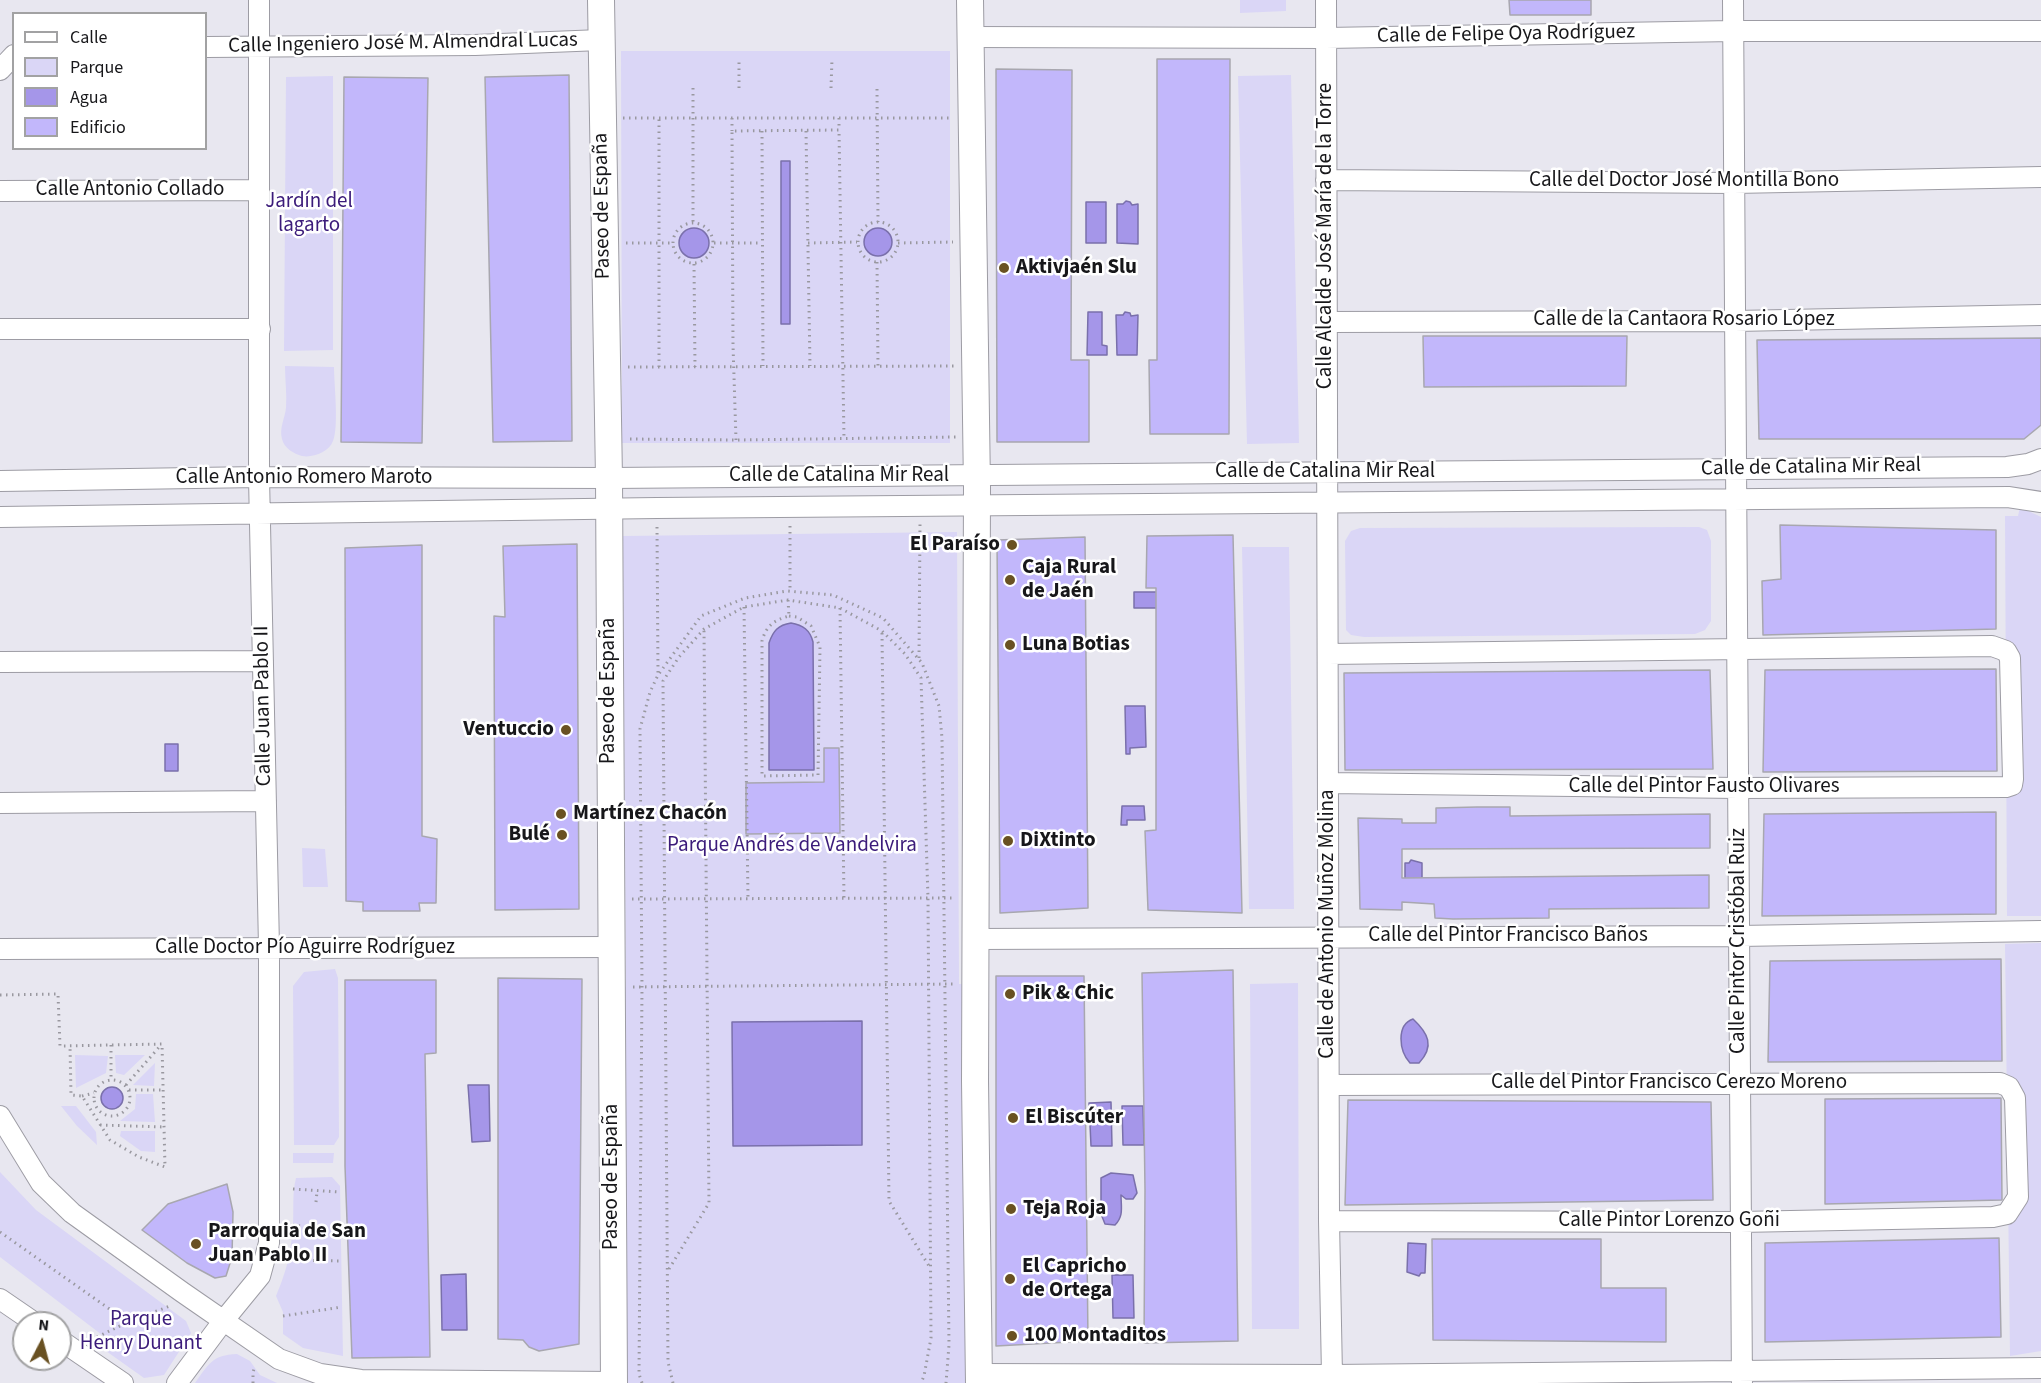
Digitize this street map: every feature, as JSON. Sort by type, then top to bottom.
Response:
[{"type":"main road","name":"Paseo de España","points":[[601,0],[609,478],[614,1383]]},
{"type":"main road","points":[[970,0],[977,506],[976,984],[979,1378]]},
{"type":"street","name":"Calle Juan Pablo II","points":[[177,1383],[260,1276],[269,1243],[269,947],[259,477],[259,0]]},
{"type":"street","name":"Calle Alcalde José María de la Torre","points":[[1326,0],[1327,472]]},
{"type":"street","name":"Calle Pintor Cristóbal Ruiz","points":[[1733,0],[1742,1377]]},
{"type":"street","name":"Calle de Felipe Oya Rodríguez","points":[[970,37],[1326,38],[1733,31],[2041,31]]},
{"type":"street","name":"Calle Ingeniero José M. Almendral Lucas","points":[[207,47],[476,45],[601,40]]},
{"type":"street","points":[[0,70],[12,57]]},
{"type":"street","name":"Calle del Doctor José Montilla Bono","points":[[1326,180],[1734,183],[2041,177]]},
{"type":"street","name":"Calle Antonio Collado","points":[[0,191],[259,190]]},
{"type":"street","name":"Calle de la Cantaora Rosario López","points":[[1327,322],[1735,321],[2041,315]]},
{"type":"street","points":[[0,329],[260,329]]},
{"type":"street","name":"Calle de Catalina Mir Real","points":[[609,478],[2007,466],[2028,464],[2041,459]]},
{"type":"street","name":"Calle de Antonio Muñoz Molina","points":[[1327,472],[1329,1221],[1332,1375]]},
{"type":"street","name":"Calle Antonio Romero Maroto","points":[[0,481],[259,477],[609,478]]},
{"type":"street","name":"Calle de Catalina Mir Real","points":[[608,509],[2008,497],[2041,502]]},
{"type":"street","name":"Calle Antonio Romero Maroto","points":[[0,517],[608,509]]},
{"type":"street","name":"Calle del Pintor Fausto Olivares","points":[[1328,783],[1738,788],[2007,787],[2012,785],[2010,657],[2000,648],[1961,646],[1737,649]]},
{"type":"street","points":[[1328,654],[1737,649]]},
{"type":"street","points":[[0,662],[263,660]]},
{"type":"street","points":[[0,803],[266,801]]},
{"type":"street","name":"Calle del Pintor Francisco Baños","points":[[976,939],[1738,936],[2041,931]]},
{"type":"street","name":"Calle Doctor Pío Aguirre Rodríguez","points":[[0,949],[610,947]]},
{"type":"street","name":"Calle del Pintor Francisco Cerezo Moreno","points":[[1329,1085],[1990,1081],[2008,1087],[2015,1098],[2018,1197],[2007,1214]]},
{"type":"street","points":[[0,1116],[41,1183],[72,1213],[279,1359],[320,1374],[361,1380],[614,1383]]},
{"type":"street","name":"Calle Pintor Lorenzo Goñi","points":[[1329,1221],[1740,1222],[1993,1217],[2007,1214]]},
{"type":"street","points":[[0,1299],[18,1311]]},
{"type":"street","points":[[72,1348],[123,1383]]},
{"type":"street","points":[[979,1378],[1332,1375],[1742,1377],[2041,1368]]},
{"type":"path","points":[[831,88],[832,59]]},
{"type":"path","points":[[738,88],[739,60]]},
{"type":"path","points":[[693,88],[693,222]]},
{"type":"path","points":[[877,89],[878,222]]},
{"type":"path","points":[[616,118],[959,118]]},
{"type":"path","points":[[658,367],[659,118]]},
{"type":"path","points":[[732,118],[736,440]]},
{"type":"path","points":[[839,118],[844,439]]},
{"type":"path","points":[[732,131],[839,130]]},
{"type":"path","points":[[762,131],[763,367]]},
{"type":"path","points":[[806,131],[810,366]]},
{"type":"path","points":[[693,222],[706,226],[714,243],[706,260],[694,264],[687,263],[677,255],[673,243],[679,228],[693,222]]},
{"type":"path","points":[[878,222],[884,223],[894,231],[898,243],[889,258],[877,262],[864,257],[858,243],[865,226],[878,222]]},
{"type":"path","points":[[898,243],[959,242]]},
{"type":"path","points":[[622,243],[673,243]]},
{"type":"path","points":[[714,243],[762,243]]},
{"type":"path","points":[[808,243],[858,243]]},
{"type":"path","points":[[877,262],[878,366]]},
{"type":"path","points":[[694,264],[695,367]]},
{"type":"path","points":[[627,367],[960,366]]},
{"type":"path","points":[[608,438],[736,440],[976,438]]},
{"type":"path","points":[[919,660],[920,524]]},
{"type":"path","points":[[790,526],[790,591]]},
{"type":"path","points":[[657,527],[658,675]]},
{"type":"path","points":[[642,1383],[639,1374],[642,987],[640,729],[650,692],[658,675],[702,616],[745,598],[790,591],[833,596],[883,618],[919,660],[939,706],[942,738],[950,1345],[946,1383]]},
{"type":"path","points":[[788,600],[789,616]]},
{"type":"path","points":[[673,1383],[668,1362],[663,681],[704,629],[744,607],[788,600],[840,608],[882,631],[905,654],[921,678],[928,898],[931,1338],[921,1383]]},
{"type":"path","points":[[744,607],[748,899]]},
{"type":"path","points":[[840,608],[844,899]]},
{"type":"path","points":[[789,616],[797,617],[811,626],[820,647],[818,775],[762,776],[762,641],[766,629],[777,619],[789,616]]},
{"type":"path","points":[[668,1271],[709,1203],[704,629]]},
{"type":"path","points":[[882,631],[889,1201],[930,1268]]},
{"type":"path","points":[[610,900],[963,898]]},
{"type":"path","points":[[626,987],[976,984]]},
{"type":"path","points":[[0,996],[58,994],[60,1046],[162,1044]]},
{"type":"path","points":[[82,1096],[110,1140],[139,1157],[165,1167],[162,1044]]},
{"type":"path","points":[[126,1085],[162,1044]]},
{"type":"path","points":[[111,1045],[111,1079]]},
{"type":"path","points":[[70,1046],[71,1095],[82,1096],[94,1093]]},
{"type":"path","points":[[111,1079],[126,1085],[131,1099],[126,1110],[121,1114],[111,1116],[99,1110],[95,1105],[94,1093],[100,1083],[111,1079]]},
{"type":"path","points":[[129,1090],[163,1090]]},
{"type":"path","points":[[111,1116],[112,1126]]},
{"type":"path","points":[[100,1125],[164,1127]]},
{"type":"path","points":[[293,1189],[340,1192]]},
{"type":"path","points":[[316,1202],[317,1191]]},
{"type":"path","points":[[293,1226],[300,1226]]},
{"type":"path","points":[[0,1232],[128,1322]]},
{"type":"path","points":[[318,1251],[318,1261]]},
{"type":"path","points":[[289,1260],[341,1261]]},
{"type":"path","points":[[97,1337],[128,1322],[171,1306]]},
{"type":"path","points":[[283,1316],[342,1307]]},
{"type":"path","points":[[253,1383],[253,1372],[256,1365]]},
{"type":"green space","points":[[1240,0],[1286,0],[1286,11],[1240,13]]},
{"type":"green space","points":[[621,51],[950,51],[950,443],[622,443]]},
{"type":"green space","points":[[1291,75],[1299,443],[1247,444],[1238,76]]},
{"type":"green space","name":"Jardín del lagarto","points":[[333,76],[333,350],[284,351],[286,77]]},
{"type":"green space","points":[[285,366],[334,367],[335,434],[331,445],[320,453],[302,456],[290,450],[283,442],[281,431],[286,408]]},
{"type":"green space","points":[[2020,507],[2041,517],[2041,916],[2007,916],[2005,516],[2018,516]]},
{"type":"green space","points":[[1699,527],[1707,530],[1711,541],[1711,621],[1705,630],[1695,634],[1364,637],[1351,635],[1346,630],[1345,541],[1351,531],[1360,528]]},
{"type":"green space","name":"Parque Andrés de Vandelvira","points":[[957,532],[959,984],[964,984],[962,987],[967,1383],[626,1383],[623,536]]},
{"type":"green space","points":[[1242,547],[1289,547],[1294,909],[1249,909]]},
{"type":"green space","points":[[302,848],[325,849],[328,887],[303,887]]},
{"type":"green space","points":[[2041,943],[2041,1351],[2010,1356],[2005,944]]},
{"type":"green space","points":[[335,969],[338,978],[339,1137],[334,1145],[294,1145],[293,986],[304,972]]},
{"type":"green space","points":[[1298,983],[1299,1329],[1252,1329],[1250,984]]},
{"type":"green space","points":[[75,1055],[108,1056],[106,1073],[76,1088]]},
{"type":"green space","points":[[115,1055],[145,1055],[124,1075],[116,1073]]},
{"type":"green space","points":[[155,1063],[154,1086],[133,1085]]},
{"type":"green space","points":[[136,1094],[153,1094],[155,1122],[120,1121],[135,1109]]},
{"type":"green space","points":[[61,1106],[76,1106],[96,1132],[97,1145],[77,1126]]},
{"type":"green space","points":[[121,1131],[155,1131],[155,1152],[141,1151],[120,1136]]},
{"type":"green space","points":[[293,1153],[334,1153],[333,1163],[293,1163]]},
{"type":"green space","name":"Parque Henry Dunant","points":[[0,1172],[36,1210],[186,1321],[191,1333],[164,1375],[144,1378],[106,1351],[106,1338],[0,1257]]},
{"type":"green space","points":[[332,1177],[340,1186],[343,1356],[303,1348],[283,1334],[283,1312],[276,1296],[290,1253],[296,1178]]},
{"type":"green space","name":"Parque Henry Dunant","points":[[237,1354],[250,1361],[260,1375],[277,1383],[195,1383],[216,1359]]},
{"type":"water","points":[[781,161],[790,161],[790,324],[781,324]]},
{"type":"water","points":[[1126,201],[1132,205],[1138,204],[1138,244],[1117,243],[1117,204],[1123,204]]},
{"type":"water","points":[[1086,202],[1106,202],[1106,243],[1086,243]]},
{"type":"water","points":[[694,228],[700,229],[708,237],[708,249],[700,257],[694,258],[688,257],[680,249],[679,243],[680,237],[688,229]]},
{"type":"water","points":[[878,228],[888,232],[892,242],[888,252],[878,256],[868,252],[864,242],[868,232]]},
{"type":"water","points":[[1088,312],[1102,312],[1102,345],[1107,346],[1107,355],[1087,355]]},
{"type":"water","points":[[1125,312],[1130,313],[1131,316],[1138,315],[1137,355],[1117,355],[1116,315],[1123,315]]},
{"type":"water","points":[[1134,592],[1161,592],[1161,608],[1134,608]]},
{"type":"water","points":[[791,623],[805,629],[813,642],[814,770],[769,770],[769,643],[777,629]]},
{"type":"water","points":[[1125,706],[1145,706],[1146,747],[1130,748],[1130,754],[1126,754]]},
{"type":"water","points":[[165,744],[178,744],[178,771],[165,771]]},
{"type":"water","points":[[1122,806],[1144,806],[1145,820],[1127,820],[1127,825],[1121,825]]},
{"type":"water","points":[[1411,860],[1422,863],[1422,896],[1405,896],[1405,863]]},
{"type":"water","points":[[1413,1019],[1423,1029],[1428,1040],[1427,1051],[1419,1063],[1410,1063],[1406,1058],[1401,1039],[1404,1027]]},
{"type":"water","points":[[862,1021],[862,1145],[733,1146],[732,1022]]},
{"type":"water","points":[[468,1085],[489,1085],[490,1141],[472,1142]]},
{"type":"water","points":[[112,1087],[122,1094],[123,1098],[116,1108],[112,1109],[102,1102],[101,1098],[108,1088]]},
{"type":"water","points":[[1111,1102],[1112,1146],[1091,1146],[1089,1103]]},
{"type":"water","points":[[1122,1106],[1143,1106],[1144,1145],[1123,1145]]},
{"type":"water","points":[[1111,1173],[1133,1175],[1137,1193],[1133,1199],[1126,1199],[1121,1195],[1121,1215],[1115,1225],[1105,1224],[1101,1214],[1101,1178]]},
{"type":"water","points":[[1408,1243],[1426,1244],[1425,1273],[1419,1276],[1407,1272]]},
{"type":"water","points":[[466,1274],[467,1330],[442,1330],[441,1275]]},
{"type":"water","points":[[1112,1275],[1133,1275],[1134,1318],[1113,1318]]},
{"type":"building","points":[[1509,0],[1591,0],[1591,15],[1510,15]]},
{"type":"building","points":[[1157,59],[1230,59],[1229,434],[1150,434],[1149,360],[1157,360]]},
{"type":"building","points":[[996,69],[1072,70],[1071,360],[1089,360],[1089,442],[997,442]]},
{"type":"building","points":[[569,75],[572,441],[493,442],[485,77]]},
{"type":"building","points":[[344,77],[428,78],[422,443],[341,442]]},
{"type":"building","points":[[1423,336],[1627,336],[1626,386],[1424,387]]},
{"type":"building","points":[[2041,338],[2041,425],[2024,439],[1759,439],[1757,340]]},
{"type":"building","points":[[1780,525],[1996,530],[1996,629],[1763,635],[1762,581],[1781,579]]},
{"type":"building","points":[[1233,535],[1242,913],[1148,910],[1145,831],[1156,830],[1156,588],[1146,588],[1147,536]]},
{"type":"building","points":[[1085,537],[1088,908],[1000,913],[997,540]]},
{"type":"building","points":[[577,544],[579,909],[495,910],[494,616],[505,617],[503,546]]},
{"type":"building","points":[[422,545],[422,836],[437,839],[436,903],[419,903],[420,911],[363,911],[363,902],[346,901],[345,548]]},
{"type":"building","points":[[1996,669],[1997,771],[1763,772],[1765,670]]},
{"type":"building","points":[[1710,670],[1713,769],[1345,770],[1344,673]]},
{"type":"building","points":[[824,748],[839,748],[840,833],[746,834],[746,783],[824,782]]},
{"type":"building","points":[[1510,807],[1510,816],[1710,814],[1710,848],[1402,849],[1402,878],[1709,875],[1709,908],[1549,909],[1549,918],[1453,919],[1435,918],[1434,904],[1402,902],[1402,910],[1360,909],[1358,818],[1402,819],[1402,823],[1436,823],[1436,808]]},
{"type":"building","points":[[1996,812],[1996,914],[1762,916],[1764,814]]},
{"type":"building","points":[[2001,959],[2002,1061],[1768,1062],[1770,961]]},
{"type":"building","points":[[1233,970],[1238,1341],[1144,1343],[1145,1190],[1142,973]]},
{"type":"building","points":[[996,976],[1084,976],[1088,1341],[996,1346]]},
{"type":"building","points":[[498,978],[582,979],[579,1344],[539,1351],[529,1347],[523,1340],[498,1339]]},
{"type":"building","points":[[345,980],[436,980],[436,1053],[425,1054],[430,1357],[352,1358],[345,1166]]},
{"type":"building","points":[[2001,1098],[2002,1200],[1825,1204],[1825,1099]]},
{"type":"building","points":[[1348,1100],[1711,1102],[1713,1200],[1345,1205]]},
{"type":"building","name":"Parroquia de San Juan Pablo II","points":[[227,1184],[233,1212],[232,1257],[226,1276],[215,1278],[187,1263],[142,1230],[168,1204]]},
{"type":"building","points":[[1999,1238],[2001,1337],[1765,1342],[1765,1243]]},
{"type":"building","points":[[1432,1239],[1601,1239],[1601,1288],[1666,1288],[1666,1342],[1433,1340]]},
{"type":"place","name":"Aktivjaén Slu","points":[[1004,268]]},
{"type":"place","name":"El Paraíso","points":[[1012,545]]},
{"type":"place","name":"Caja Rural de Jaén","points":[[1010,580]]},
{"type":"place","name":"Luna Botias","points":[[1010,645]]},
{"type":"place","name":"Ventuccio","points":[[566,730]]},
{"type":"place","name":"Martínez Chacón","points":[[561,814]]},
{"type":"place","name":"Bulé","points":[[562,835]]},
{"type":"place","name":"DiXtinto","points":[[1008,841]]},
{"type":"place","name":"Pik & Chic","points":[[1010,994]]},
{"type":"place","name":"El Biscúter","points":[[1013,1118]]},
{"type":"place","name":"Teja Roja","points":[[1011,1209]]},
{"type":"place","name":"Parroquia de San Juan Pablo II","points":[[196,1244]]},
{"type":"place","name":"El Capricho de Ortega","points":[[1010,1279]]},
{"type":"place","name":"100 Montaditos","points":[[1012,1336]]}]
